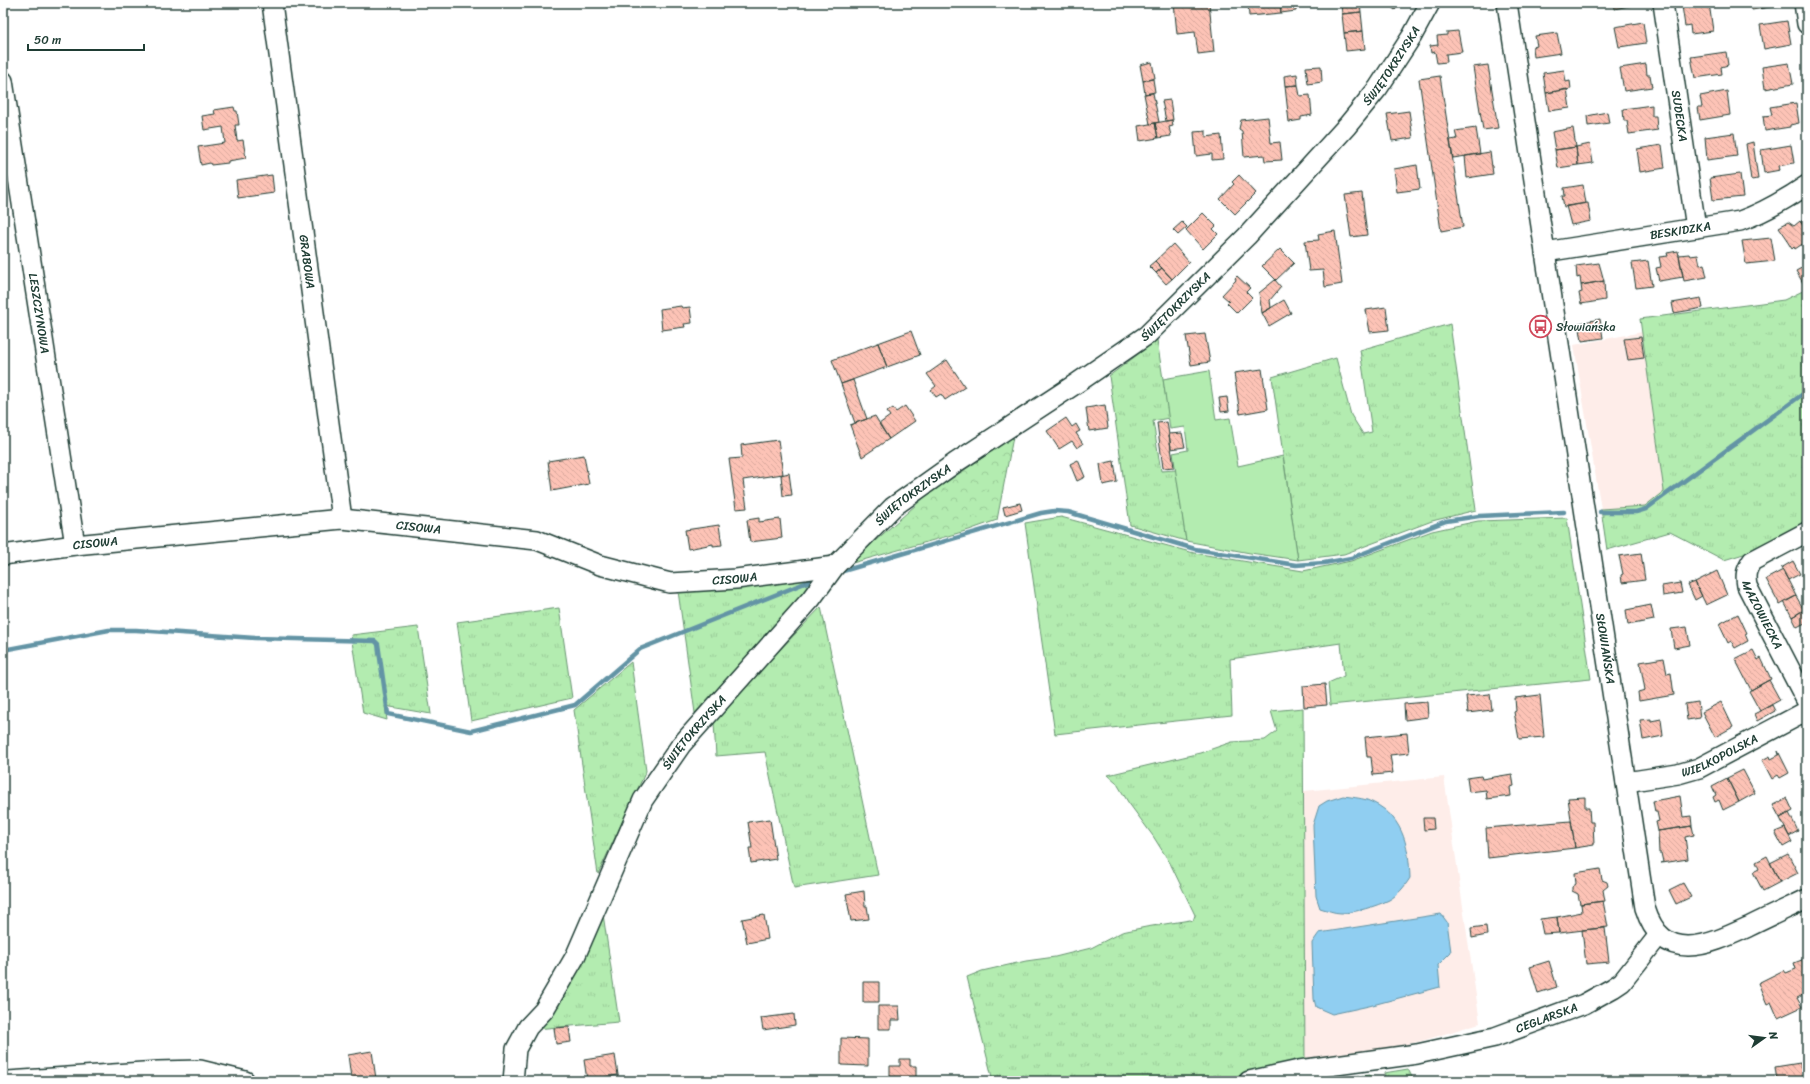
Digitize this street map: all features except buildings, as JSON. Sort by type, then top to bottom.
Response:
[{"type":"street","name":"GRABOWA","points":[[272,3],[342,520]]},
{"type":"street","name":"ŚWIĘTOKRZYSKA","points":[[513,1081],[516,1050],[528,1027],[544,1010],[575,957],[643,800],[681,745],[811,599],[831,567],[893,507],[955,463],[1147,335],[1247,236],[1347,126],[1378,88],[1412,36],[1430,3]]},
{"type":"street","name":"SŁOWIAŃSKA","points":[[1507,3],[1645,908],[1648,920],[1660,935]]},
{"type":"street","name":"SUDECKA","points":[[1662,3],[1696,228]]},
{"type":"street","points":[[1804,3],[1807,24]]},
{"type":"street","name":"LESZCZYNOWA","points":[[3,81],[75,545]]},
{"type":"street","name":"BESKIDZKA","points":[[1545,252],[1740,221],[1775,207],[1807,185]]},
{"type":"street","name":"CISOWA","points":[[3,555],[75,545],[342,520],[538,540],[600,565],[670,583],[736,579],[831,567]]},
{"type":"street","name":"MAZOWIECKA","points":[[1807,532],[1752,561],[1747,569],[1746,577],[1747,586],[1807,702]]},
{"type":"street","name":"WIELKOPOLSKA","points":[[1626,782],[1678,774],[1699,768],[1807,711]]},
{"type":"street","points":[[1660,935],[1667,940],[1684,946],[1706,945],[1721,940],[1807,899]]},
{"type":"street","name":"CEGLARSKA","points":[[1250,1081],[1299,1070],[1417,1054],[1495,1037],[1584,1004],[1613,988],[1622,982],[1660,935]]},
{"type":"street","points":[[8,1081],[158,1070],[200,1070],[245,1081]]},
{"type":"shaded area","points":[[1642,332],[1664,491],[1645,506],[1601,509],[1574,345]]},
{"type":"shaded area","points":[[1444,777],[1480,1023],[1422,1041],[1305,1065],[1304,791]]},
{"type":"green space","points":[[1807,289],[1807,521],[1747,553],[1724,560],[1670,532],[1607,550],[1601,509],[1645,506],[1664,491],[1640,319],[1784,300]]},
{"type":"green space","points":[[1450,324],[1476,510],[1432,521],[1344,554],[1298,560],[1272,377],[1336,358],[1351,415],[1363,434],[1372,432],[1360,350]]},
{"type":"green space","points":[[1157,340],[1169,418],[1153,421],[1161,471],[1176,470],[1186,541],[1130,525],[1109,376]]},
{"type":"green space","points":[[1209,371],[1216,420],[1230,418],[1238,466],[1283,456],[1298,560],[1186,541],[1173,453],[1188,450],[1185,427],[1170,429],[1163,379]]},
{"type":"green space","points":[[1013,437],[997,520],[969,530],[849,564],[926,496]]},
{"type":"green space","points":[[1061,517],[1194,553],[1303,571],[1351,561],[1432,531],[1478,521],[1567,518],[1591,679],[1330,705],[1328,683],[1344,676],[1341,643],[1230,659],[1232,715],[1055,734],[1025,523]]},
{"type":"green space","points":[[808,576],[811,587],[695,713],[678,591]]},
{"type":"green space","points":[[821,607],[878,875],[794,888],[765,752],[716,756],[714,723],[750,681]]},
{"type":"green space","points":[[559,608],[572,698],[471,721],[457,622]]},
{"type":"green space","points":[[418,627],[431,714],[385,706],[387,720],[363,713],[351,635]]},
{"type":"green space","points":[[631,662],[646,771],[598,874],[574,710]]},
{"type":"green space","points":[[1303,708],[1305,1065],[1218,1081],[993,1081],[967,977],[982,971],[1026,961],[1055,957],[1091,948],[1122,932],[1190,920],[1193,921],[1195,915],[1170,863],[1116,782],[1108,775],[1200,753],[1232,742],[1265,740],[1277,731],[1271,711]]},
{"type":"green space","points":[[603,914],[619,1022],[535,1029]]},
{"type":"green space","points":[[1408,1069],[1414,1081],[1386,1081],[1384,1073]]},
{"type":"green space","points":[[1370,1075],[1371,1081],[1333,1081]]},
{"type":"water","points":[[1343,796],[1367,800],[1379,806],[1396,821],[1408,853],[1410,878],[1401,890],[1389,900],[1365,909],[1341,913],[1320,908],[1316,896],[1313,825],[1319,806],[1327,801]]},
{"type":"water","points":[[1441,914],[1447,922],[1451,952],[1438,965],[1440,987],[1369,1006],[1332,1014],[1316,1007],[1314,999],[1312,943],[1319,933]]},
{"type":"waterway","points":[[1600,512],[1636,512],[1646,509],[1807,391]]},
{"type":"waterway","points":[[843,571],[1041,513],[1054,511],[1068,512],[1195,549],[1296,565],[1324,563],[1351,558],[1446,521],[1479,516],[1564,512]]},
{"type":"waterway","points":[[3,650],[109,630],[136,630],[255,638],[375,641],[378,644],[388,714],[471,731],[575,705],[640,649],[810,581]]},
{"type":"place","name":"Słowiańska","points":[[1541,327]]}]
